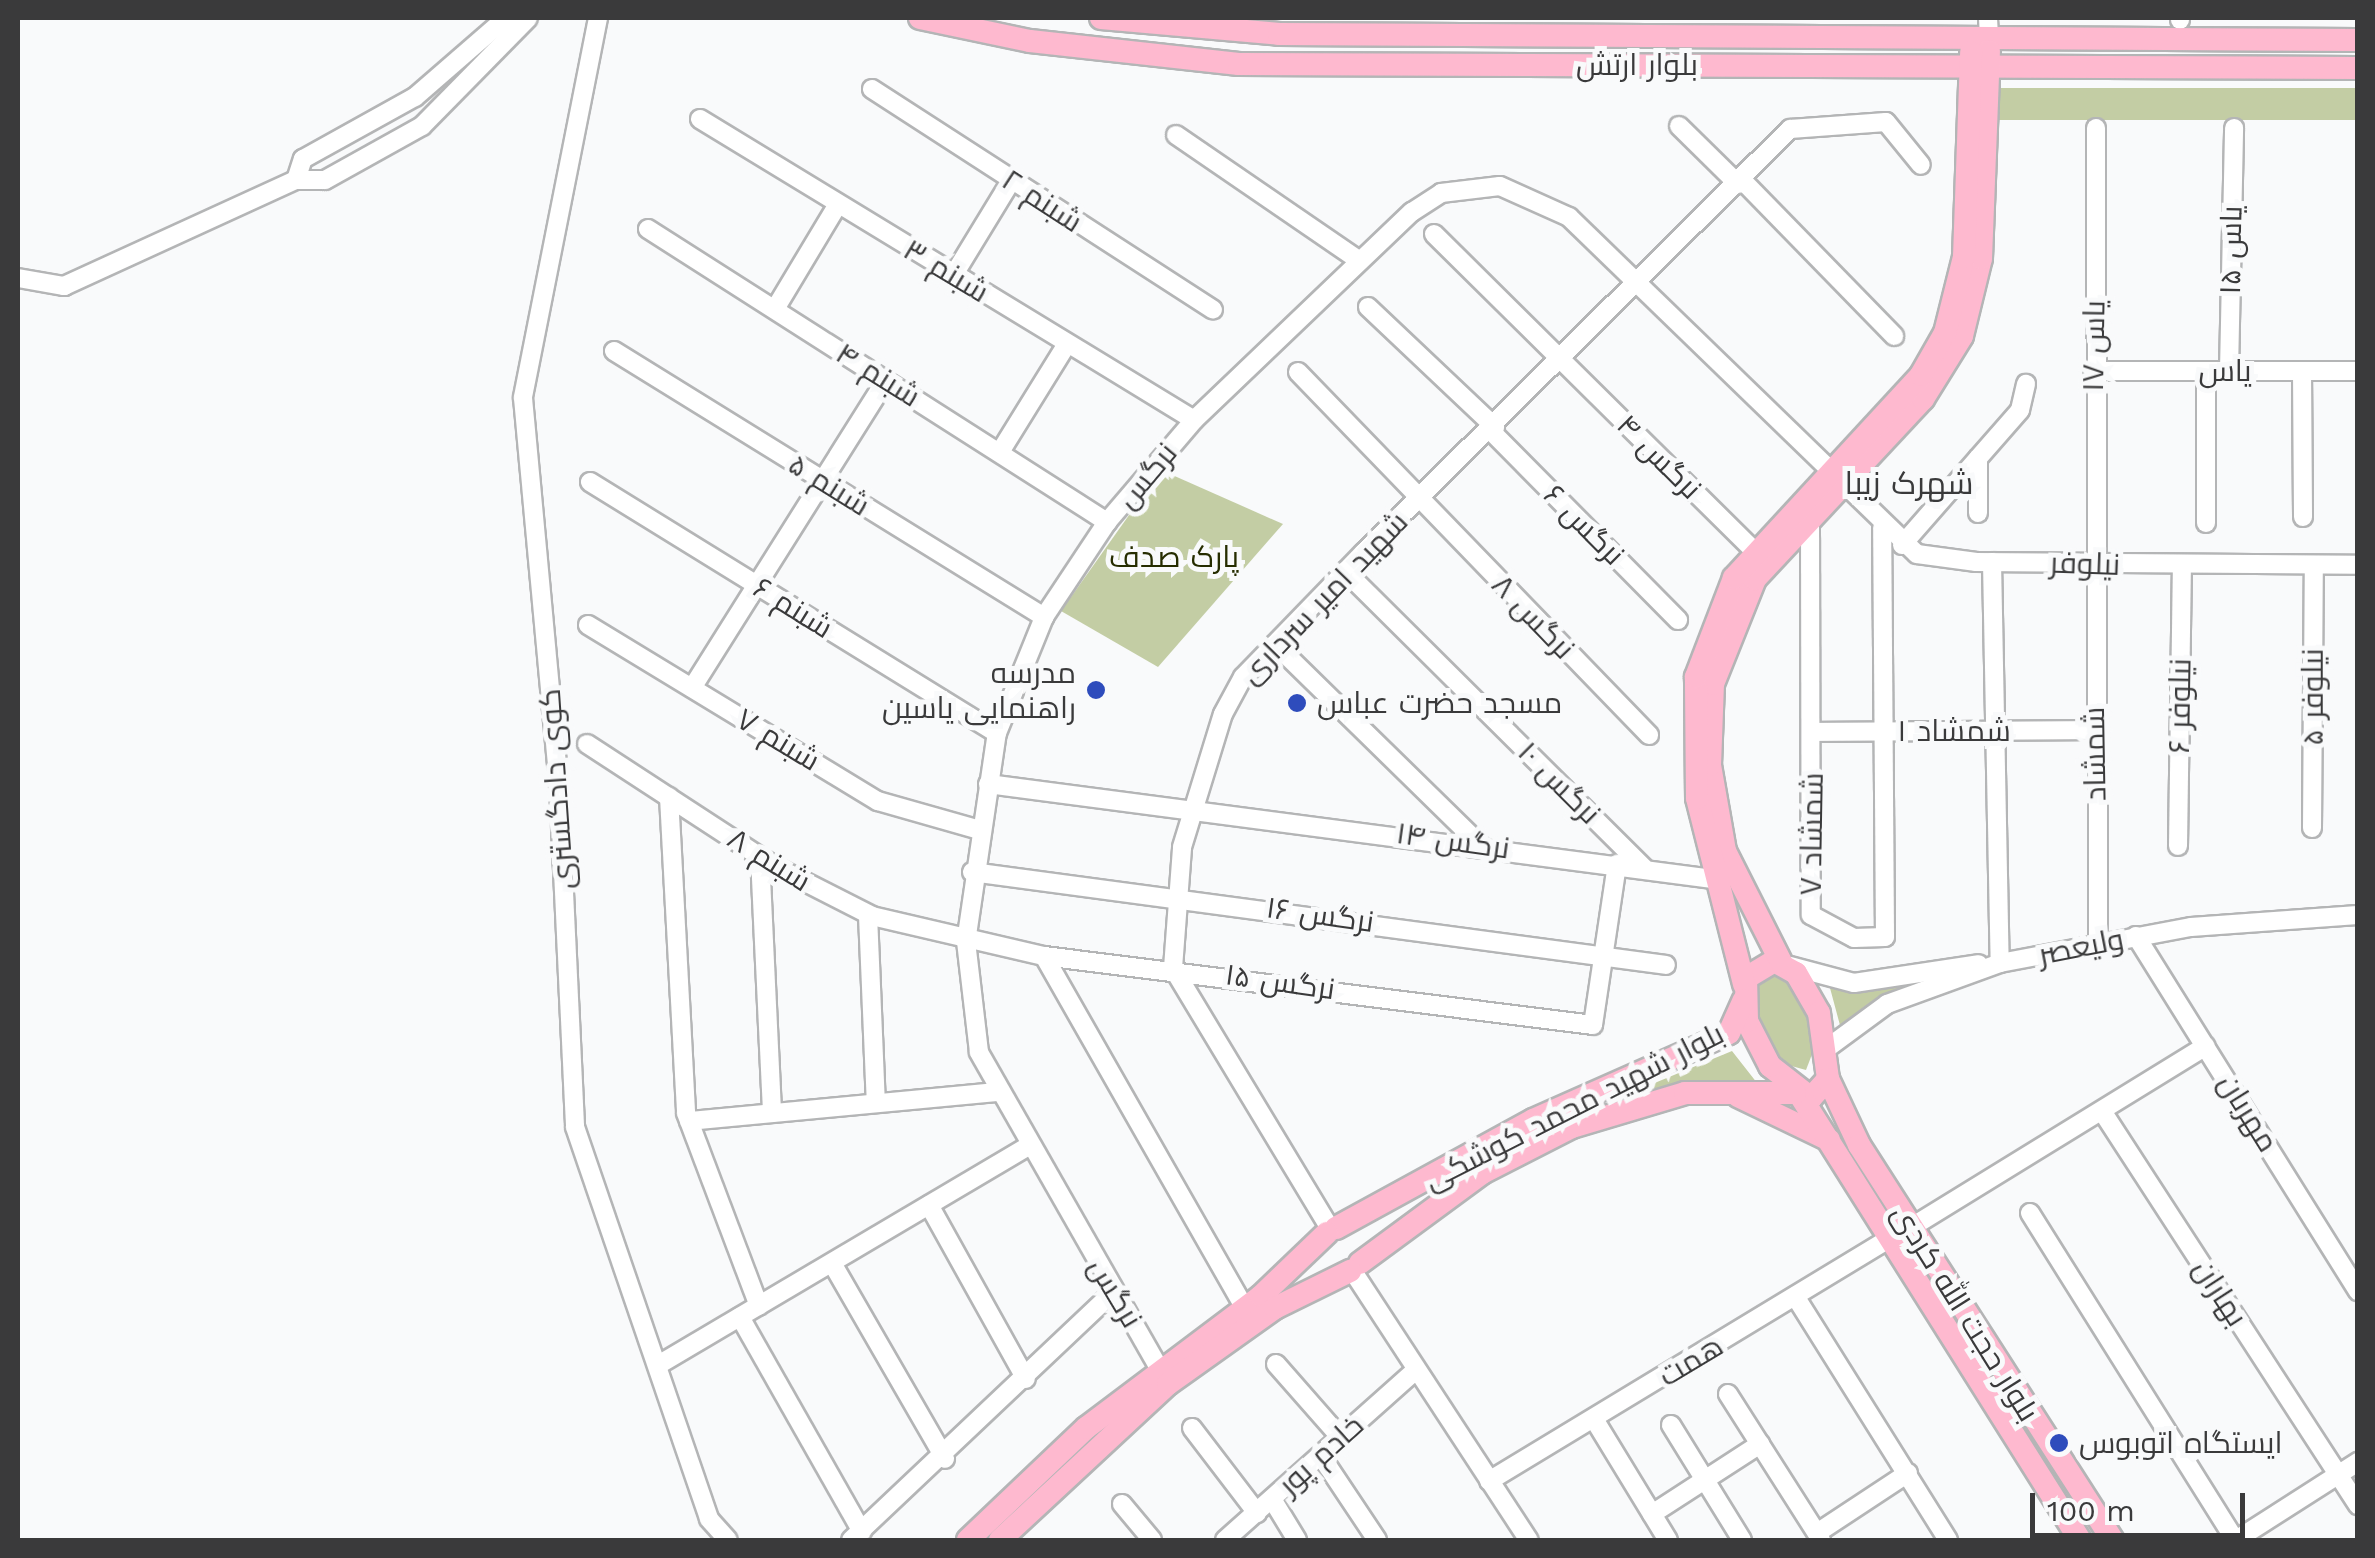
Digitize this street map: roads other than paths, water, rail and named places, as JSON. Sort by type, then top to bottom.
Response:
[{"type":"main road","name":"بلوار ارتش","points":[[920,18],[1030,41],[1240,64],[2358,68]]},
{"type":"main road","name":"بلوار ارتش","points":[[1101,18],[1279,34],[1980,28],[2358,40]]},
{"type":"main road","points":[[1835,479],[1810,517],[1744,597],[1713,684],[1710,765],[1722,877],[1812,996],[1826,1049],[1828,1079],[1817,1096],[1798,1095],[1755,1042],[1692,752],[1696,677],[1720,605],[1755,552],[1872,441],[1921,376],[1954,305],[1980,65],[1980,28]]},
{"type":"main road","points":[[1744,992],[1755,966],[1785,964]]},
{"type":"main road","name":"بلوار شهید محمد کوشکی","points":[[968,1540],[1159,1368],[1244,1307],[1331,1230],[1597,1088],[1715,1040],[1744,992]]},
{"type":"main road","name":"بلوار حجت الله کردی","points":[[1828,1079],[1900,1233],[2080,1540]]},
{"type":"main road","name":"بلوار شهید محمد کوشکی","points":[[1000,1540],[1168,1384],[1275,1308],[1354,1268],[1482,1173],[1572,1127],[1685,1093],[1798,1095]]},
{"type":"main road","points":[[1735,1095],[1829,1140]]},
{"type":"main road","name":"بلوار حجت الله کردی","points":[[1798,1095],[1900,1233],[2113,1540]]},
{"type":"main road","points":[[1331,1230],[1360,1237],[1354,1268],[1321,1258],[1331,1230]]},
{"type":"street","points":[[296,180],[303,159],[415,97],[506,18]]},
{"type":"street","points":[[18,278],[64,286],[296,180],[326,180],[402,140],[528,18]]},
{"type":"street","name":"کوی دادگستری","points":[[598,18],[522,398],[559,786],[576,1127],[660,1364],[708,1519],[728,1540]]},
{"type":"street","name":"شبنم ۲","points":[[872,89],[1213,310]]},
{"type":"street","name":"شبنم ۳","points":[[700,119],[837,206],[1194,420]]},
{"type":"street","name":"شهید امیر سرداری","points":[[1173,968],[1176,896],[1192,806],[1223,714],[1275,644],[1345,571],[1642,286],[1790,130],[1886,122],[1921,165]]},
{"type":"street","points":[[1679,126],[1894,336]]},
{"type":"street","name":"یاس ۱۷","points":[[2092,564],[2096,128]]},
{"type":"street","name":"یاس ۱۵","points":[[2229,371],[2234,128]]},
{"type":"street","points":[[1176,134],[1357,260]]},
{"type":"street","points":[[953,276],[1012,181]]},
{"type":"street","name":"نرگس","points":[[1159,1368],[996,1092],[973,1023],[966,942],[972,872],[997,733],[1044,618],[1107,522],[1194,420],[1357,260],[1442,193],[1500,186],[1569,217],[1835,479]]},
{"type":"street","points":[[775,310],[837,206]]},
{"type":"street","name":"شبنم ۴","points":[[648,229],[1107,522]]},
{"type":"street","name":"نرگس ۴","points":[[1434,234],[1755,552]]},
{"type":"street","name":"نرگس ۶","points":[[1368,307],[1678,620]]},
{"type":"street","points":[[1000,452],[1067,344]]},
{"type":"street","name":"شبنم ۵","points":[[614,352],[1044,618]]},
{"type":"street","name":"یاس","points":[[2093,371],[2358,371]]},
{"type":"street","points":[[2206,371],[2206,523]]},
{"type":"street","points":[[2302,371],[2303,516]]},
{"type":"street","name":"نرگس ۸","points":[[1298,372],[1649,735]]},
{"type":"street","points":[[692,688],[886,380]]},
{"type":"street","points":[[1902,544],[2020,410],[2026,384]]},
{"type":"street","points":[[1978,458],[1978,513]]},
{"type":"street","name":"نیلوفر","points":[[1835,479],[1882,528],[1902,544],[1936,560],[2182,567],[2358,565]]},
{"type":"street","name":"شبنم ۶","points":[[590,482],[997,733]]},
{"type":"street","points":[[1810,517],[1813,732]]},
{"type":"street","points":[[1882,528],[1882,732]]},
{"type":"street","points":[[1785,964],[1854,983],[2000,963],[1992,731],[1992,562]]},
{"type":"street","name":"شمشاد","points":[[2092,564],[2098,944]]},
{"type":"street","name":"نیلوفر ۵","points":[[2312,828],[2314,565]]},
{"type":"street","name":"نیلوفر ۶","points":[[2178,846],[2182,567]]},
{"type":"street","name":"نرگس ۱۰","points":[[1345,571],[1644,868]]},
{"type":"street","name":"شبنم ۷","points":[[588,625],[878,800],[980,830]]},
{"type":"street","points":[[1275,644],[1480,845]]},
{"type":"street","name":"شمشاد ۱","points":[[1813,732],[2095,730]]},
{"type":"street","name":"شمشاد ۷","points":[[1813,732],[1811,916],[1843,937],[1884,938],[1882,732]]},
{"type":"street","name":"شبنم ۸","points":[[588,744],[760,857],[868,914],[966,942]]},
{"type":"street","name":"نرگس ۱۴","points":[[988,784],[1192,806],[1722,877]]},
{"type":"street","points":[[669,797],[690,1122],[758,1306]]},
{"type":"street","points":[[760,857],[772,1114]]},
{"type":"street","points":[[1604,954],[1618,864]]},
{"type":"street","name":"نرگس ۱۶","points":[[972,872],[1176,896],[1666,965]]},
{"type":"street","points":[[868,914],[876,1104]]},
{"type":"street","name":"ولیعصر","points":[[1826,1049],[1886,1004],[2000,963],[2136,936],[2358,915]]},
{"type":"street","name":"مهربان","points":[[2136,936],[2358,1291]]},
{"type":"street","name":"نرگس ۱۵","points":[[966,942],[1044,956],[1173,968],[1594,1025],[1604,954]]},
{"type":"street","points":[[1044,956],[1244,1307]]},
{"type":"street","points":[[1173,968],[1331,1230]]},
{"type":"street","name":"همت","points":[[1489,1481],[2206,1046]]},
{"type":"street","points":[[690,1122],[996,1092]]},
{"type":"street","name":"بهاران","points":[[2102,1111],[2358,1505]]},
{"type":"street","points":[[660,1364],[1028,1148]]},
{"type":"street","points":[[929,1205],[1026,1378]]},
{"type":"street","points":[[2030,1213],[2236,1540],[2358,1462]]},
{"type":"street","points":[[832,1263],[945,1459]]},
{"type":"street","points":[[1354,1268],[1416,1370],[1529,1540]]},
{"type":"street","points":[[740,1317],[857,1536],[945,1459],[1114,1292]]},
{"type":"street","points":[[1795,1296],[1948,1540]]},
{"type":"street","points":[[1276,1364],[1341,1438]]},
{"type":"street","name":"خادم پور","points":[[1226,1540],[1416,1370]]},
{"type":"street","points":[[1728,1394],[1819,1536],[1908,1473]]},
{"type":"street","points":[[1594,1419],[1668,1540]]},
{"type":"street","points":[[1670,1425],[1742,1540]]},
{"type":"street","points":[[1192,1428],[1257,1513]]},
{"type":"street","points":[[1652,1514],[1760,1444]]},
{"type":"street","points":[[1321,1456],[1377,1540]]},
{"type":"street","points":[[1272,1499],[1297,1540]]},
{"type":"street","points":[[1122,1504],[1152,1540]]},
{"type":"place","name":"مدرسه راهنمایی یاسین","points":[[1096,690]]},
{"type":"place","name":"مسجد حضرت عباس","points":[[1297,703]]},
{"type":"place","name":"ایستگاه اتوبوس","points":[[2059,1443]]},
{"type":"district","name":"شهرک زیبا","points":[[1909,483]]},
{"type":"park label","name":"پارک صدف","points":[[1174,557]]}]
